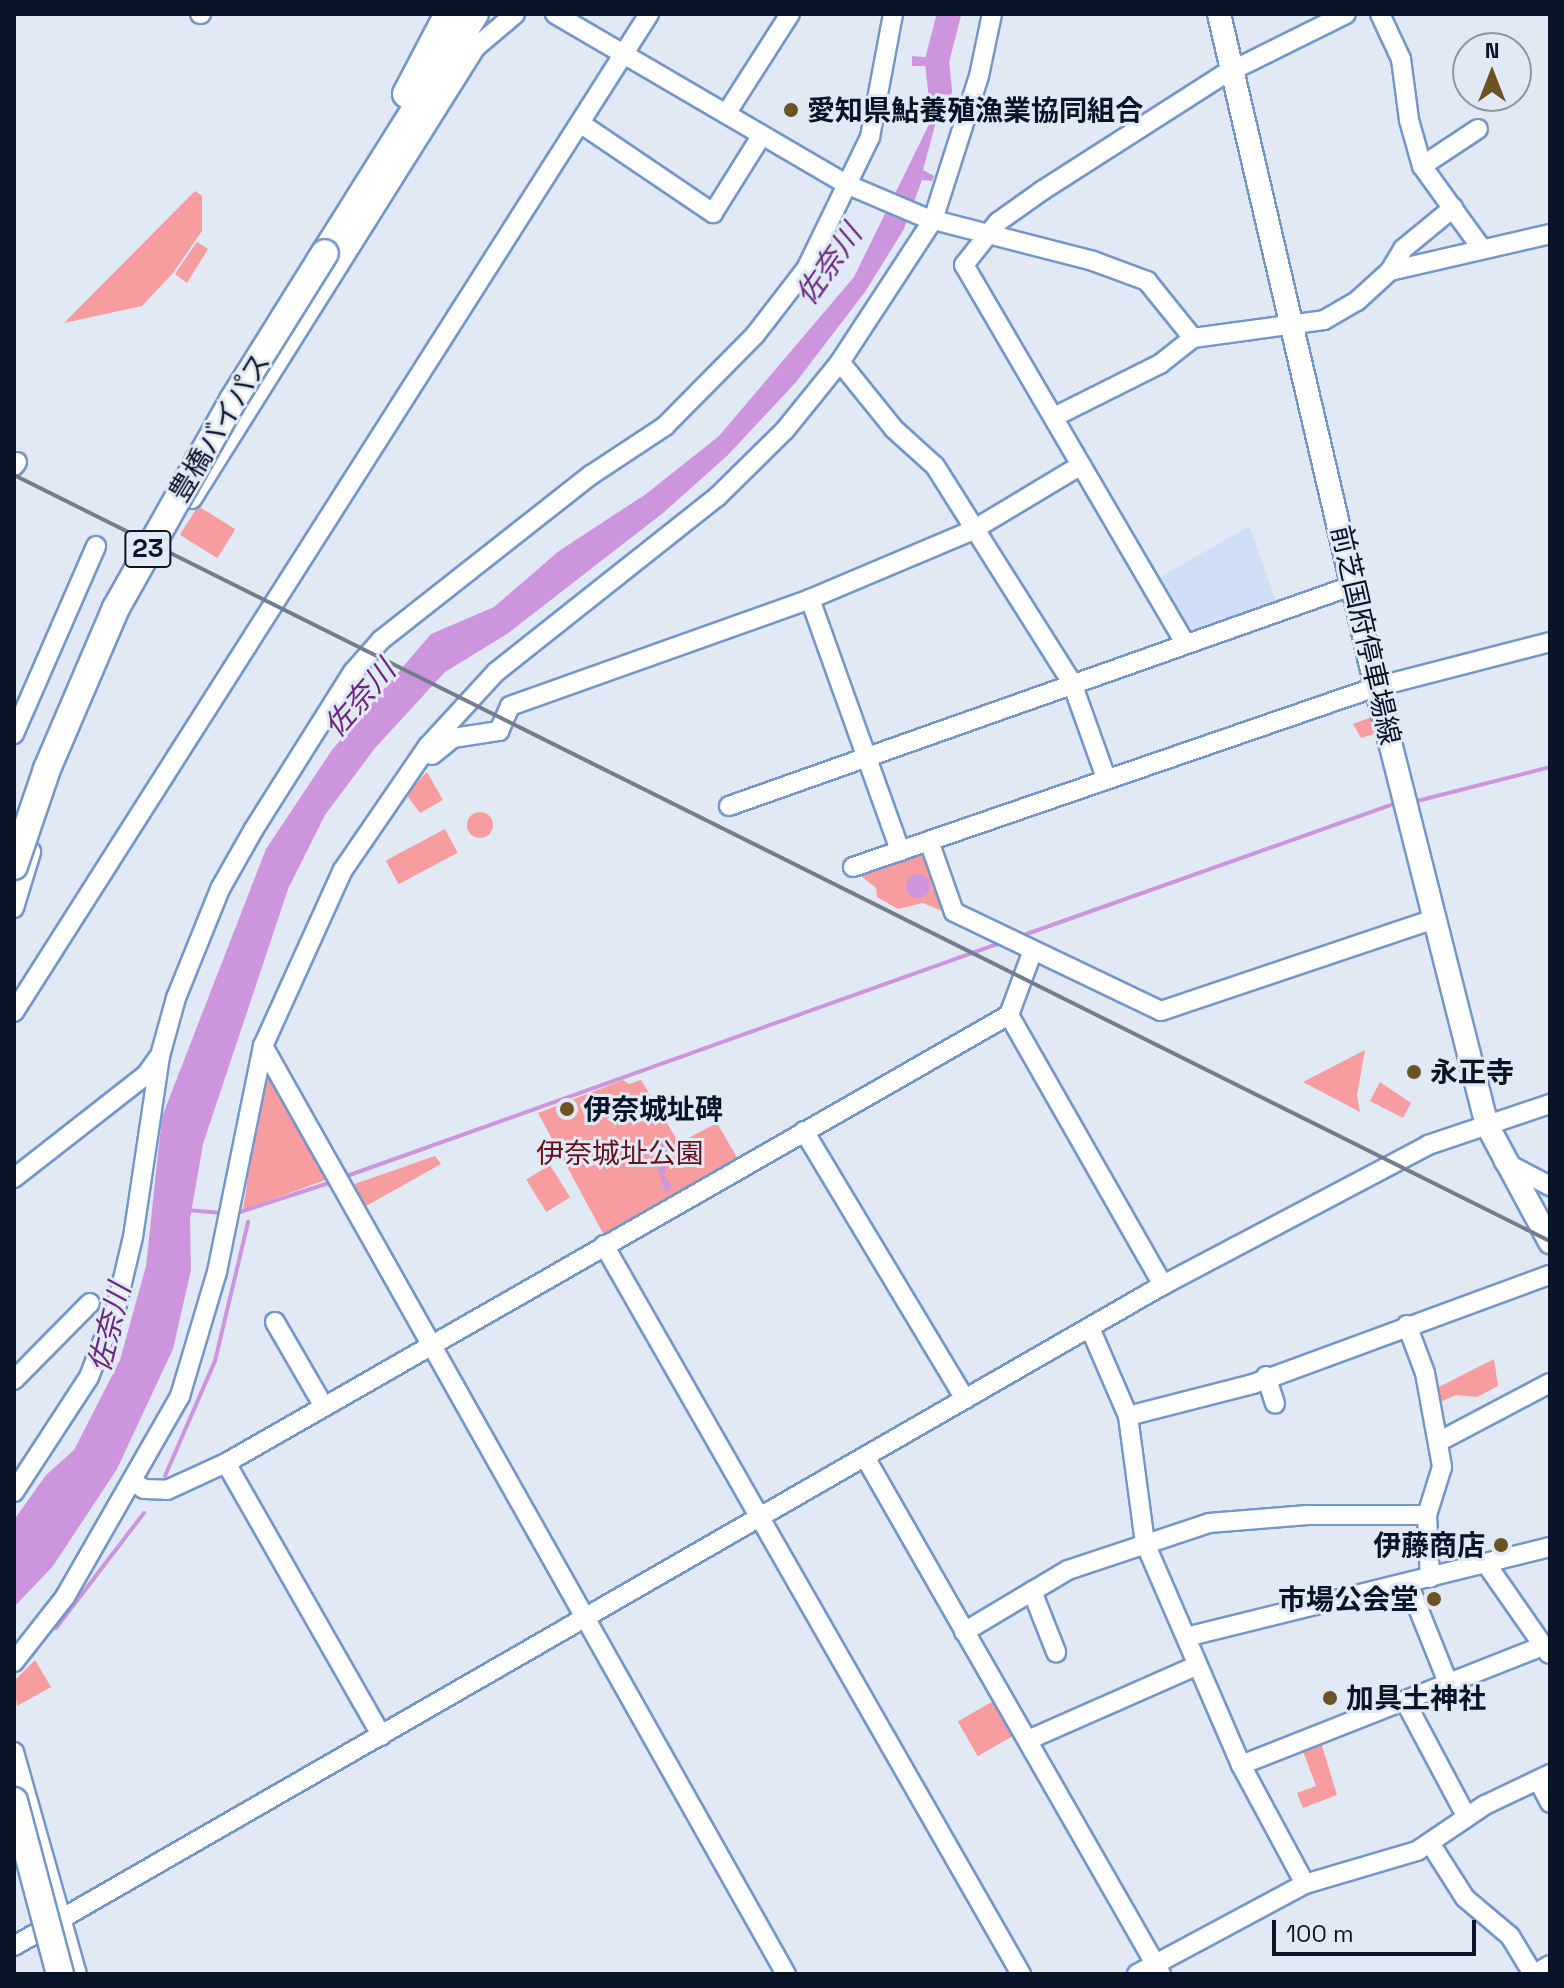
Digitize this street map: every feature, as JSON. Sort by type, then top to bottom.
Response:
[{"type":"highway","points":[[373,153],[448,14]]},
{"type":"highway","name":"豊橋バイパス","points":[[14,837],[80,666],[148,531],[373,153],[461,14]]},
{"type":"highway","name":"豊橋バイパス","points":[[16,880],[47,769],[116,608],[233,400],[475,14]]},
{"type":"highway","points":[[14,1801],[62,1972]]},
{"type":"highway","points":[[14,1832],[62,1972]]},
{"type":"main road","name":"前芝国府停車場線","points":[[1219,14],[1376,687],[1487,1125],[1504,1162],[1550,1242]]},
{"type":"street","points":[[14,908],[16,880],[82,712],[147,571],[476,47],[515,14]]},
{"type":"street","points":[[555,14],[850,185],[929,219],[1093,261],[1147,281],[1193,338]]},
{"type":"street","points":[[14,1012],[649,14]]},
{"type":"street","points":[[726,114],[790,14]]},
{"type":"street","points":[[14,1492],[89,1377],[117,1304],[133,1237],[160,1056],[176,998],[220,889],[353,672],[423,604],[591,475],[665,426],[755,335],[798,279],[850,185],[875,123],[893,14]]},
{"type":"street","points":[[14,1662],[65,1597],[180,1396],[203,1331],[263,1046],[343,870],[428,746],[496,672],[717,497],[785,430],[840,362],[929,219],[979,76],[992,14]]},
{"type":"street","points":[[1185,643],[1054,417],[963,271],[990,233],[1043,190],[1232,71],[1346,14]]},
{"type":"street","points":[[1380,14],[1401,59],[1409,120],[1422,166],[1482,249]]},
{"type":"street","points":[[580,123],[713,213],[762,135]]},
{"type":"street","points":[[1422,166],[1478,129]]},
{"type":"street","points":[[1054,417],[1170,358],[1193,338],[1294,328],[1324,320],[1357,301],[1390,271],[1403,249],[1453,208]]},
{"type":"street","points":[[1390,271],[1550,234]]},
{"type":"street","points":[[840,362],[894,429],[935,466],[1072,683],[1106,778]]},
{"type":"street","points":[[412,773],[453,738],[499,731],[510,706],[810,599],[973,530],[1081,465]]},
{"type":"street","points":[[14,734],[96,546]]},
{"type":"street","points":[[729,806],[1354,585]]},
{"type":"street","points":[[810,599],[900,851]]},
{"type":"street","points":[[853,867],[1376,687],[1550,642]]},
{"type":"street","points":[[929,841],[954,912],[1161,1011],[1434,919]]},
{"type":"street","points":[[133,1482],[144,1489],[167,1490],[226,1463],[1009,1015],[1033,950]]},
{"type":"street","points":[[1009,1015],[1163,1285]]},
{"type":"street","points":[[263,1046],[786,1974]]},
{"type":"street","points":[[14,1178],[146,1075],[160,1056]]},
{"type":"street","points":[[14,1946],[1163,1285],[1338,1189],[1428,1145],[1550,1104]]},
{"type":"street","points":[[804,1131],[965,1399]]},
{"type":"street","points":[[1504,1162],[1550,1186]]},
{"type":"street","points":[[604,1245],[1021,1974]]},
{"type":"street","points":[[1128,1416],[1266,1376],[1550,1275]]},
{"type":"street","points":[[14,1380],[90,1303]]},
{"type":"street","points":[[275,1322],[324,1407]]},
{"type":"street","points":[[1407,1325],[1421,1358],[1438,1442],[1441,1476],[1427,1515],[1430,1578]]},
{"type":"street","points":[[1090,1328],[1128,1416],[1145,1543],[1241,1765],[1305,1884]]},
{"type":"street","points":[[1266,1376],[1275,1404]]},
{"type":"street","points":[[1438,1442],[1550,1383]]},
{"type":"street","points":[[865,1457],[1159,1971]]},
{"type":"street","points":[[226,1463],[382,1736]]},
{"type":"street","points":[[964,1632],[1068,1570],[1209,1523],[1308,1515],[1427,1515]]},
{"type":"street","points":[[1186,1637],[1550,1547]]},
{"type":"street","points":[[1241,1765],[1546,1651],[1487,1565]]},
{"type":"street","points":[[1408,1583],[1449,1685]]},
{"type":"street","points":[[1032,1591],[1056,1652]]},
{"type":"street","points":[[1028,1740],[1196,1666]]},
{"type":"street","points":[[1406,1703],[1466,1816]]},
{"type":"street","points":[[14,1752],[59,1919],[62,1972]]},
{"type":"street","points":[[1137,1974],[1159,1971],[1305,1884],[1430,1843],[1466,1816],[1544,1777],[1550,1803]]},
{"type":"street","points":[[1430,1843],[1465,1898],[1510,1936],[1534,1974],[1550,1965]]},
{"type":"shaded area","points":[[912,56],[945,59],[943,72],[949,73],[923,170],[934,176],[932,181],[922,180],[904,229],[865,292],[796,382],[728,455],[663,513],[507,634],[445,672],[375,748],[325,815],[288,889],[203,1144],[190,1219],[191,1270],[173,1349],[117,1469],[53,1566],[14,1607],[14,1520],[46,1475],[74,1450],[120,1360],[146,1266],[162,1117],[266,849],[332,750],[431,634],[494,607],[559,551],[646,494],[719,436],[854,277],[939,104],[939,85],[926,78],[929,66],[912,66]]},
{"type":"shaded area","points":[[1249,526],[1278,606],[1187,638],[1154,581]]},
{"type":"shaded area","points":[[918,874],[927,877],[930,886],[927,895],[918,898],[909,895],[906,886],[909,877]]},
{"type":"shaded area","points":[[662,1141],[668,1152],[664,1176],[672,1186],[666,1193],[656,1164]]},
{"type":"green space","points":[[195,191],[202,196],[202,231],[173,273],[142,306],[64,323]]},
{"type":"green space","points":[[197,242],[208,249],[187,283],[175,274]]},
{"type":"green space","points":[[198,506],[235,529],[217,558],[180,535]]},
{"type":"green space","points":[[1377,715],[1381,732],[1361,738],[1353,724]]},
{"type":"green space","points":[[427,772],[443,800],[420,813],[406,794]]},
{"type":"green space","points":[[480,812],[489,816],[493,825],[489,834],[480,838],[471,834],[467,825],[471,816]]},
{"type":"green space","points":[[445,829],[458,853],[399,884],[386,860]]},
{"type":"green space","points":[[922,847],[947,913],[923,903],[898,909],[877,897],[876,888],[855,871]]},
{"type":"green space","points":[[1365,1050],[1357,1095],[1360,1112],[1303,1082]]},
{"type":"green space","points":[[268,1067],[328,1179],[243,1210],[254,1136]]},
{"type":"green space","name":"伊奈城址公園","points":[[623,1080],[629,1084],[641,1080],[679,1143],[717,1123],[739,1161],[605,1237],[538,1113]]},
{"type":"green space","points":[[1380,1082],[1411,1103],[1403,1118],[1370,1101]]},
{"type":"green space","points":[[435,1156],[441,1164],[359,1210],[346,1187]]},
{"type":"green space","points":[[550,1165],[570,1197],[546,1212],[526,1180]]},
{"type":"green space","points":[[1494,1359],[1498,1386],[1477,1397],[1456,1395],[1433,1405],[1431,1391]]},
{"type":"green space","points":[[35,1660],[51,1687],[17,1706],[14,1681]]},
{"type":"green space","points":[[995,1700],[1015,1735],[978,1756],[958,1722]]},
{"type":"green space","points":[[1320,1739],[1337,1795],[1303,1808],[1297,1793],[1316,1786],[1301,1746]]},
{"type":"waterway","name":"佐奈川","points":[[940,90],[937,61],[949,14]]},
{"type":"waterway","points":[[1413,802],[1550,767]]},
{"type":"waterway","points":[[1018,937],[1399,802]]},
{"type":"waterway","points":[[344,1177],[1003,942]]},
{"type":"waterway","points":[[234,1214],[332,1182]]},
{"type":"waterway","points":[[187,1210],[222,1213]]},
{"type":"waterway","points":[[165,1476],[215,1361],[248,1222]]},
{"type":"waterway","points":[[56,1628],[144,1513]]},
{"type":"railway","points":[[14,475],[1550,1241]]},
{"type":"place","name":"愛知県鮎養殖漁業協同組合","points":[[791,110]]},
{"type":"place","name":"永正寺","points":[[1414,1072]]},
{"type":"place","name":"伊奈城址碑","points":[[567,1109]]},
{"type":"place","name":"伊藤商店","points":[[1501,1545]]},
{"type":"place","name":"市場公会堂","points":[[1434,1599]]},
{"type":"place","name":"加具土神社","points":[[1330,1698]]}]
